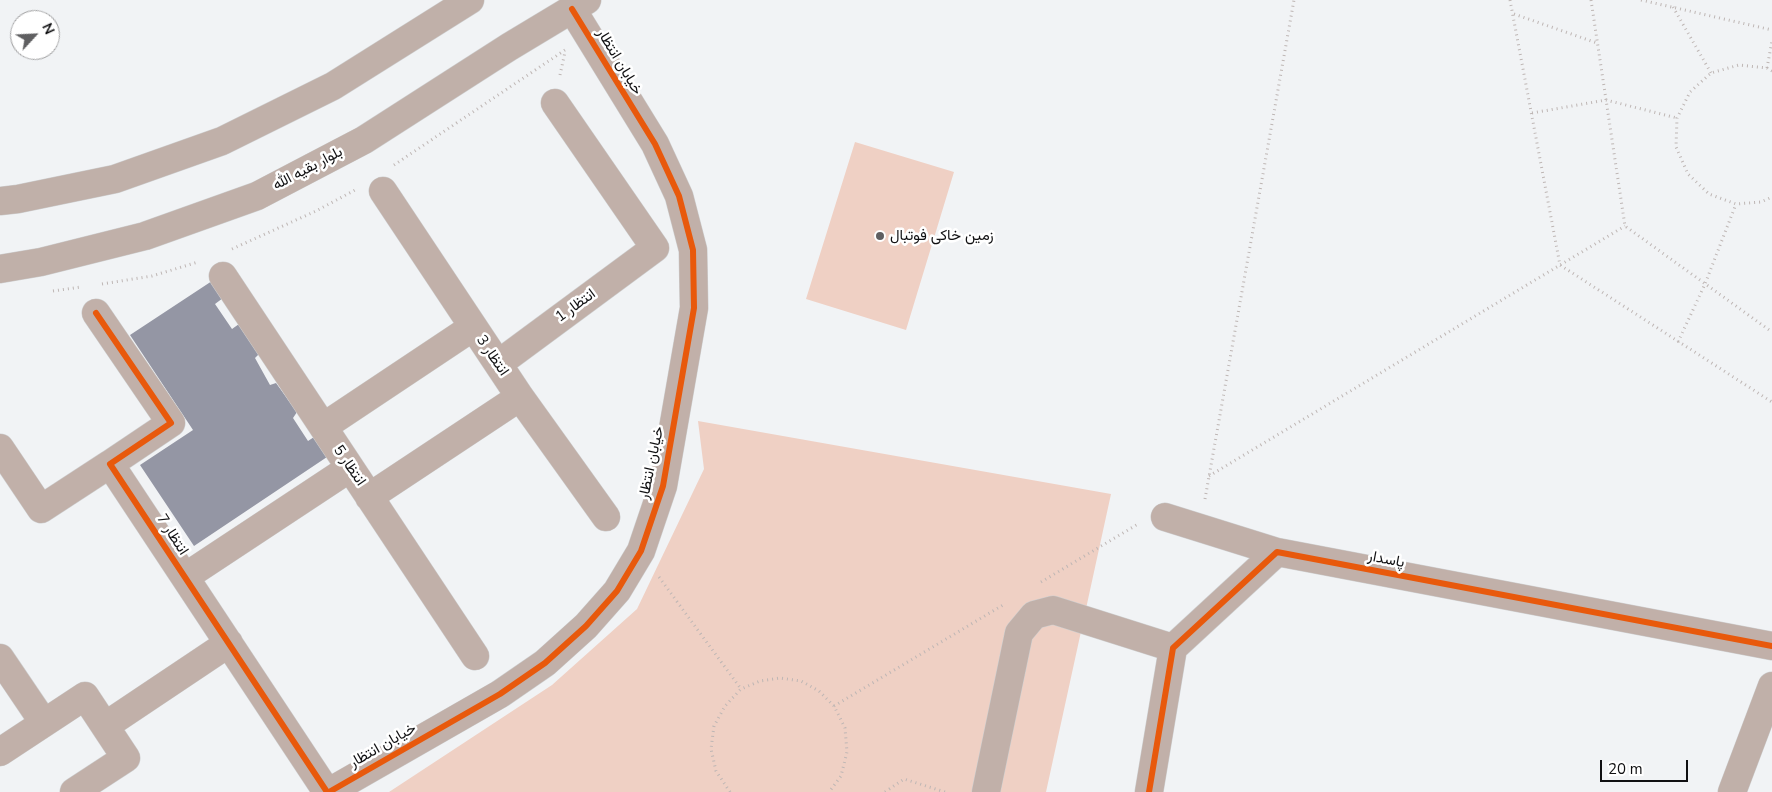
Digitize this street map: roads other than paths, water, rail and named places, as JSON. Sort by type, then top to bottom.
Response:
[{"type":"main road","points":[[0,201],[115,179],[222,141],[333,86],[470,0]]},
{"type":"main road","name":"بلوار بقیه الله","points":[[0,269],[41,262],[145,236],[257,196],[364,140],[580,4]]},
{"type":"main road","points":[[1732,792],[1772,686]]},
{"type":"street","name":"خیابان انتظار","points":[[328,792],[500,694],[545,663],[586,626],[617,591],[641,551],[663,486],[693,318],[693,250],[679,196],[655,144],[580,4]]},
{"type":"street","name":"انتظار 1","points":[[498,364],[655,248],[555,103]]},
{"type":"street","name":"انتظار 3","points":[[383,191],[520,397],[606,517]]},
{"type":"street","name":"انتظار 5","points":[[223,276],[475,656]]},
{"type":"street","points":[[0,448],[41,509],[171,423],[96,313]]},
{"type":"street","points":[[323,427],[473,327]]},
{"type":"street","points":[[369,497],[520,397]]},
{"type":"street","name":"انتظار 7","points":[[110,464],[328,792]]},
{"type":"street","points":[[185,577],[350,468]]},
{"type":"street","name":"پاسدار","points":[[1165,517],[1277,552],[1772,646]]},
{"type":"street","points":[[1149,792],[1173,648],[1277,552]]},
{"type":"street","points":[[986,792],[1019,633],[1034,615],[1053,610],[1173,648]]},
{"type":"street","points":[[104,726],[229,643]]},
{"type":"street","points":[[0,658],[44,723]]},
{"type":"street","points":[[0,752],[85,696],[126,758],[78,791]]},
{"type":"place","name":"زمین خاکی فوتبال","points":[[880,236]]}]
